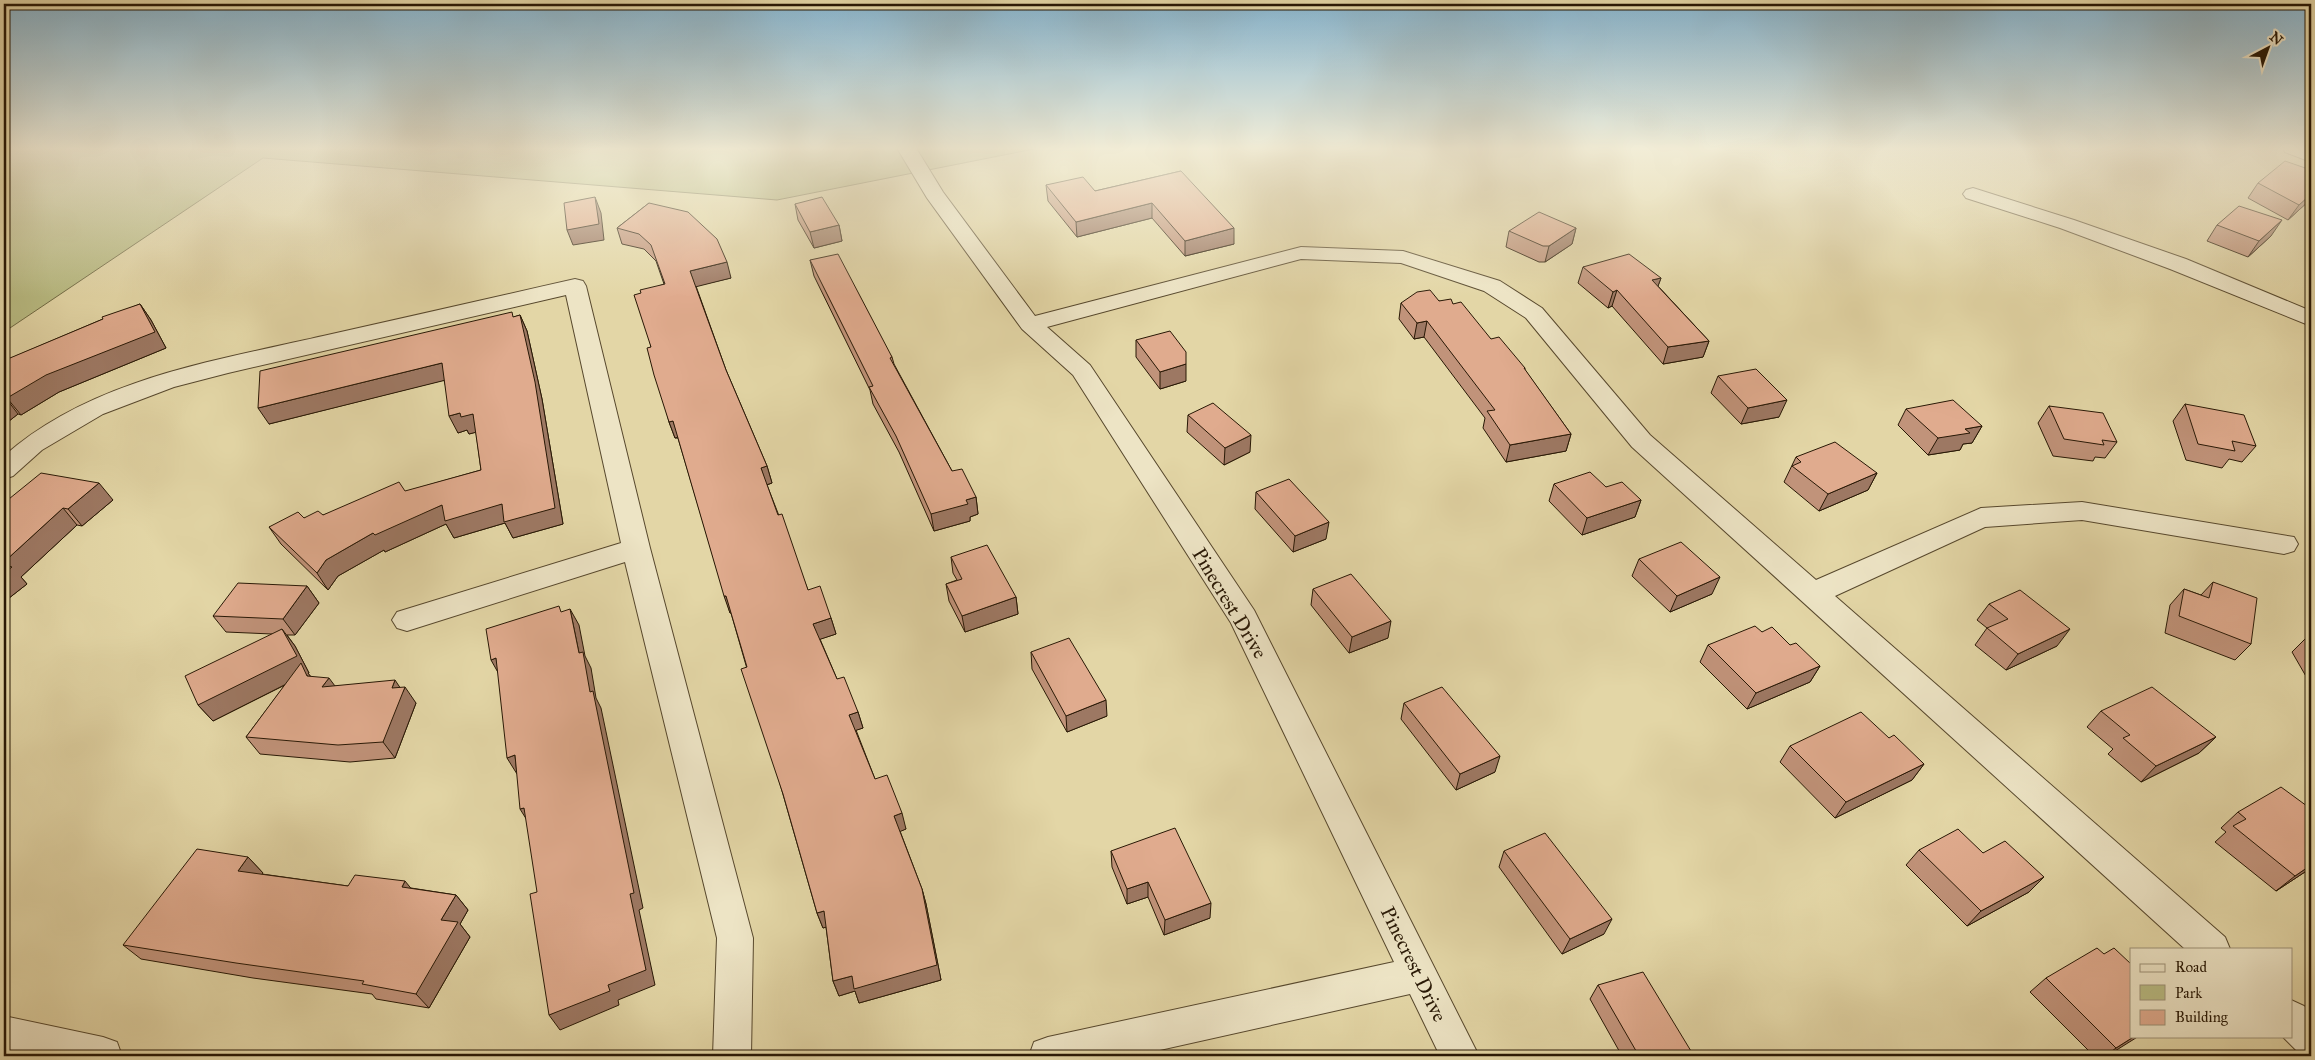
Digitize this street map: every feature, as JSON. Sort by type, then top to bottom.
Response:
[{"type":"street","name":"Pinecrest Drive","points":[[937,197],[1030,324],[1082,370],[1244,618],[1460,1056]]},
{"type":"street","points":[[1984,197],[2067,224],[2178,264],[2311,319]]},
{"type":"street","points":[[1030,324],[1301,253],[1403,257],[1492,286],[1534,314],[1641,441],[2211,948]]},
{"type":"street","points":[[4,470],[33,444],[94,408],[165,382],[225,366],[575,286],[636,548],[735,938],[732,1056]]},
{"type":"street","points":[[1813,594],[1980,518],[2082,511],[2284,544]]},
{"type":"street","points":[[407,620],[636,548]]},
{"type":"street","points":[[1048,1056],[1419,974]]},
{"type":"street","points":[[2292,1020],[2311,1037]]},
{"type":"street","points":[[4,1034],[103,1056]]},
{"type":"green space","points":[[4,197],[204,197],[4,332]]},
{"type":"green space","points":[[746,197],[790,197],[777,200]]},
{"type":"building","points":[[595,197],[599,224],[567,230],[564,203]]},
{"type":"building","points":[[822,197],[839,225],[810,232],[795,204]]},
{"type":"building","points":[[1056,197],[1206,197],[1234,228],[1185,241],[1152,203],[1076,222]]},
{"type":"building","points":[[2285,197],[2307,197],[2299,205]]},
{"type":"building","points":[[649,203],[688,212],[717,239],[727,262],[690,271],[726,370],[767,466],[761,468],[778,515],[782,514],[808,590],[820,586],[831,618],[813,624],[837,679],[844,677],[858,712],[849,715],[875,779],[887,775],[902,813],[894,816],[922,889],[937,965],[854,989],[852,976],[833,981],[824,911],[817,913],[783,794],[741,669],[747,667],[726,596],[724,596],[673,421],[669,422],[654,375],[647,348],[651,347],[634,295],[641,293],[640,290],[665,284],[651,245],[639,234],[617,228]]},
{"type":"building","points":[[2239,206],[2282,220],[2259,241],[2217,225]]},
{"type":"building","points":[[1539,212],[1576,228],[1549,246],[1543,246],[1509,231]]},
{"type":"building","points":[[838,254],[892,357],[890,358],[952,471],[962,469],[976,497],[966,500],[968,504],[931,514],[896,436],[869,387],[873,386],[810,260]]},
{"type":"building","points":[[1629,254],[1661,278],[1652,280],[1709,341],[1668,347],[1617,290],[1613,292],[1583,267]]},
{"type":"building","points":[[1430,290],[1439,301],[1451,299],[1453,304],[1461,302],[1491,339],[1499,337],[1525,368],[1571,434],[1510,445],[1487,411],[1495,410],[1427,321],[1417,323],[1401,303],[1417,292]]},
{"type":"building","points":[[140,304],[155,332],[46,375],[4,398],[4,361],[103,319],[102,317]]},
{"type":"building","points":[[512,312],[513,317],[520,315],[535,382],[555,508],[504,522],[502,504],[445,521],[442,505],[375,535],[373,533],[326,560],[317,573],[269,527],[298,512],[304,518],[318,511],[323,515],[399,482],[405,491],[481,470],[473,414],[461,417],[460,413],[449,416],[442,363],[258,408],[260,371]]},
{"type":"building","points":[[1170,331],[1186,352],[1186,364],[1160,372],[1136,340]]},
{"type":"building","points":[[1756,369],[1787,400],[1748,408],[1718,376]]},
{"type":"building","points":[[1953,400],[1982,426],[1965,429],[1970,433],[1938,438],[1906,409]]},
{"type":"building","points":[[1213,403],[1251,435],[1225,448],[1188,415]]},
{"type":"building","points":[[2185,404],[2244,415],[2256,446],[2232,441],[2235,451],[2198,444]]},
{"type":"building","points":[[2049,406],[2103,413],[2117,442],[2102,440],[2104,445],[2064,439]]},
{"type":"building","points":[[1835,442],[1877,473],[1828,494],[1792,466],[1801,462],[1796,457]]},
{"type":"building","points":[[1590,472],[1606,487],[1622,482],[1641,500],[1587,518],[1554,484]]},
{"type":"building","points":[[41,473],[99,483],[68,509],[63,508],[4,562],[4,503]]},
{"type":"building","points":[[1289,479],[1329,522],[1295,536],[1256,492]]},
{"type":"building","points":[[1681,542],[1720,577],[1677,596],[1639,559]]},
{"type":"building","points":[[987,545],[1016,597],[962,616],[946,584],[962,579],[951,557]]},
{"type":"building","points":[[4,565],[12,567],[4,573]]},
{"type":"building","points":[[1351,574],[1391,621],[1352,637],[1313,589]]},
{"type":"building","points":[[2213,582],[2257,598],[2251,644],[2179,616],[2184,589],[2209,598]]},
{"type":"building","points":[[238,583],[307,586],[283,619],[213,616]]},
{"type":"building","points":[[2020,590],[2070,629],[2018,654],[1987,628],[2008,619],[1989,604]]},
{"type":"building","points":[[559,606],[561,612],[570,609],[579,653],[583,652],[590,692],[593,691],[634,893],[630,894],[646,970],[608,985],[610,991],[549,1015],[530,894],[537,892],[524,808],[520,809],[515,755],[507,758],[496,658],[491,660],[486,629]]},
{"type":"building","points":[[1755,626],[1762,632],[1772,627],[1790,645],[1796,643],[1820,666],[1756,693],[1708,645]]},
{"type":"building","points":[[282,629],[297,656],[198,705],[185,676]]},
{"type":"building","points":[[1069,638],[1106,700],[1066,716],[1031,652]]},
{"type":"building","points":[[301,663],[307,676],[329,678],[322,687],[395,680],[392,688],[405,687],[383,742],[338,745],[246,737]]},
{"type":"building","points":[[1442,687],[1500,756],[1460,774],[1404,703]]},
{"type":"building","points":[[2152,687],[2216,737],[2156,766],[2123,738],[2130,735],[2101,711]]},
{"type":"building","points":[[1861,712],[1889,738],[1894,735],[1924,764],[1846,802],[1790,746]]},
{"type":"building","points":[[2281,787],[2311,809],[2311,865],[2295,876],[2233,826],[2246,819],[2238,812]]},
{"type":"building","points":[[1175,828],[1211,903],[1165,920],[1148,882],[1127,889],[1111,851]]},
{"type":"building","points":[[1958,829],[1983,853],[2005,841],[2044,877],[1981,911],[1919,850]]},
{"type":"building","points":[[1545,833],[1612,919],[1570,939],[1504,851]]},
{"type":"building","points":[[197,849],[248,857],[238,871],[348,886],[355,875],[405,881],[402,887],[456,895],[441,920],[458,922],[416,994],[362,984],[364,981],[123,945]]},
{"type":"building","points":[[2097,948],[2104,954],[2114,948],[2130,963],[2130,1038],[2132,1038],[2116,1048],[2046,978]]},
{"type":"building","points":[[1643,972],[1694,1056],[1639,1056],[1598,985]]}]
